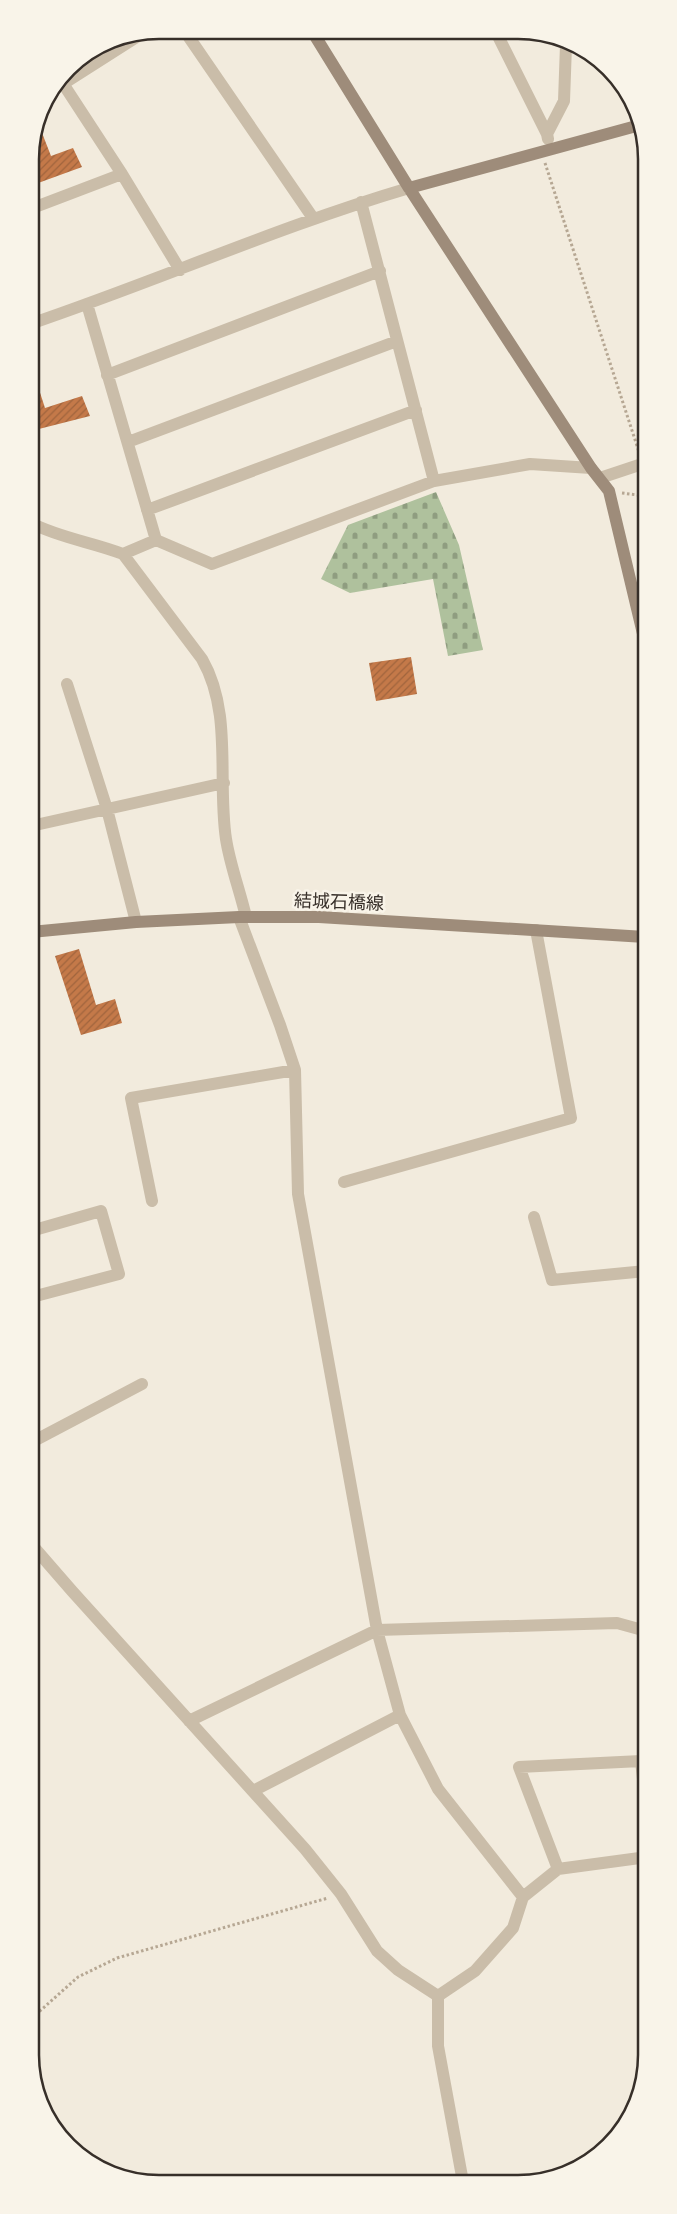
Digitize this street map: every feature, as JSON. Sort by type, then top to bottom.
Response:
[{"type":"street","points":[[190,39],[313,218]]},
{"type":"street","points":[[317,39],[409,188],[591,468],[609,492],[638,616]]},
{"type":"street","points":[[500,39],[548,134]]},
{"type":"street","points":[[72,76],[125,44]]},
{"type":"street","points":[[545,152],[548,134],[564,101],[566,49]]},
{"type":"street","points":[[62,88],[122,174],[180,270]]},
{"type":"street","points":[[39,321],[180,270],[313,218],[361,202],[634,127]]},
{"type":"street","points":[[39,206],[122,174]]},
{"type":"street","points":[[361,202],[434,480]]},
{"type":"street","points":[[107,375],[380,271]]},
{"type":"street","points":[[87,304],[156,540]]},
{"type":"street","points":[[128,442],[397,341]]},
{"type":"street","points":[[147,510],[416,410]]},
{"type":"street","points":[[123,554],[156,540],[212,564],[434,480],[530,464],[591,468]]},
{"type":"street","points":[[600,478],[638,466]]},
{"type":"street","points":[[39,527],[50,533],[104,546],[123,554],[202,659],[209,672],[218,700],[226,839],[243,917],[295,1070],[298,1194],[377,1630],[400,1715],[438,1789],[522,1897]]},
{"type":"street","points":[[67,684],[107,809],[136,922]]},
{"type":"street","points":[[39,824],[224,783]]},
{"type":"street","name":"結城石橋線","points":[[39,931],[136,922],[243,917],[320,917],[638,936]]},
{"type":"street","points":[[344,1182],[571,1118],[536,930]]},
{"type":"street","points":[[152,1201],[131,1098],[295,1070]]},
{"type":"street","points":[[39,1229],[102,1211],[119,1274],[39,1295]]},
{"type":"street","points":[[534,1217],[552,1280],[638,1271]]},
{"type":"street","points":[[39,1438],[142,1384]]},
{"type":"street","points":[[39,1553],[305,1849],[341,1894],[378,1951],[398,1970],[438,1996]]},
{"type":"street","points":[[189,1721],[377,1630],[617,1623],[638,1629]]},
{"type":"street","points":[[253,1791],[400,1715]]},
{"type":"street","points":[[558,1869],[519,1767],[638,1761]]},
{"type":"street","points":[[438,1996],[475,1971],[513,1928],[522,1897],[558,1869],[638,1858]]},
{"type":"street","points":[[438,1996],[438,2046],[462,2175]]},
{"type":"path","points":[[545,152],[638,445]]},
{"type":"path","points":[[609,492],[638,495]]},
{"type":"path","points":[[39,2012],[78,1977],[117,1958],[341,1894]]},
{"type":"green space","points":[[436,492],[459,545],[483,650],[448,656],[433,579],[350,593],[321,579],[348,525]]},
{"type":"building","points":[[42,132],[51,156],[73,148],[82,167],[39,183],[39,151]]},
{"type":"building","points":[[39,390],[45,408],[82,396],[90,416],[39,429]]},
{"type":"building","points":[[411,657],[417,694],[376,701],[369,663]]},
{"type":"building","points":[[79,949],[96,1005],[115,999],[122,1023],[81,1035],[55,956]]}]
